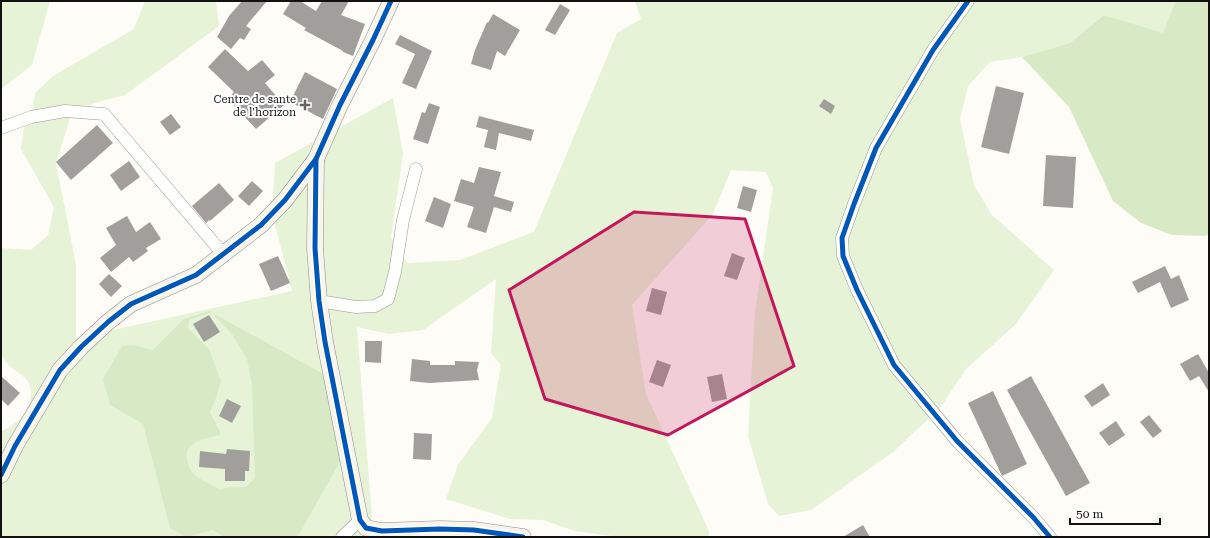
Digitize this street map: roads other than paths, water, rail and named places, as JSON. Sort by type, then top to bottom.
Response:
[{"type":"street","points":[[1,475],[15,446],[60,370],[81,347],[108,322],[131,304],[196,275],[261,225],[285,200],[316,160],[340,105],[391,1]]},
{"type":"street","points":[[968,1],[933,50],[876,148],[842,238],[843,256],[857,290],[894,365],[957,441],[1033,517],[1050,537]]},
{"type":"street","points":[[1,128],[30,117],[65,111],[104,114],[223,254]]},
{"type":"street","points":[[316,160],[315,248],[319,301],[325,342],[360,520],[366,528],[382,531],[440,529],[474,530],[520,537]]},
{"type":"street","points":[[319,301],[356,307],[375,306],[388,299],[395,272],[403,220],[416,169]]},
{"type":"street","points":[[342,537],[360,520]]},
{"type":"place","name":"Centre de sante de l'horizon","points":[[305,105]]}]
